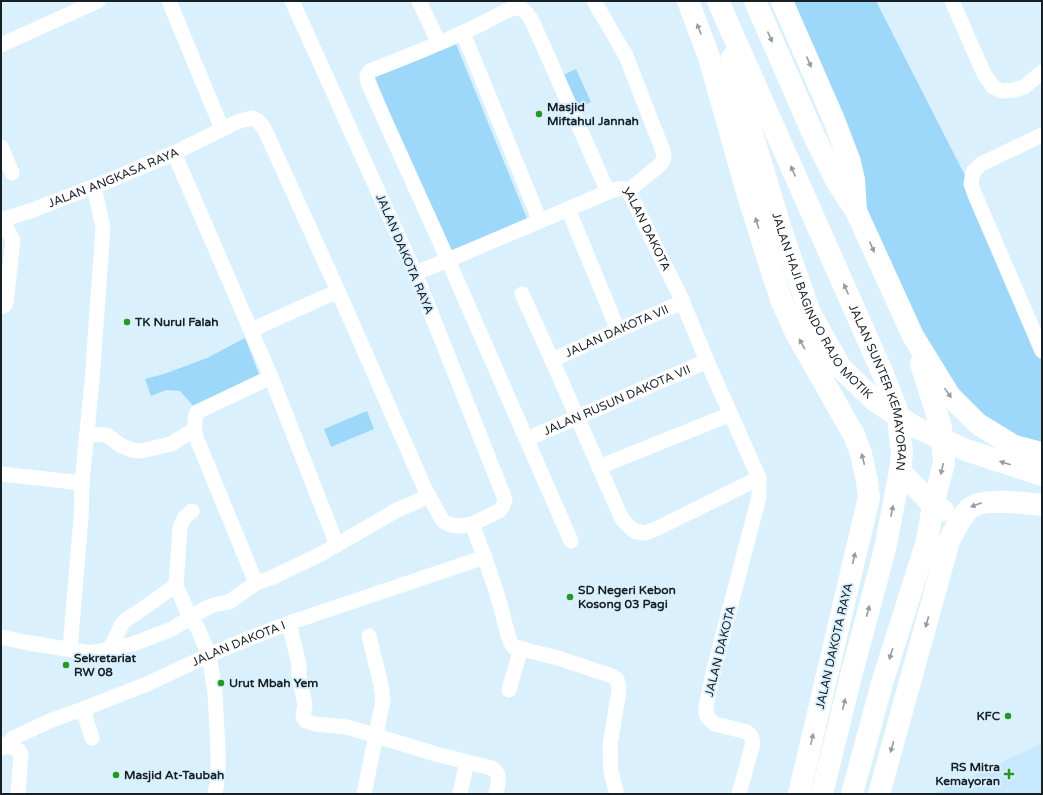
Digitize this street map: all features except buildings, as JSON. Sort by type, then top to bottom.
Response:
[{"type":"main road","name":"JALAN HAJI BAGINDO RAJO MOTIK","points":[[688,1],[709,57],[747,192],[782,302],[796,333],[854,435],[861,454],[869,497]]},
{"type":"main road","name":"JALAN HAJI BAGINDO RAJO MOTIK","points":[[718,1],[749,123],[783,236],[810,313],[841,368],[874,400],[914,426],[966,450],[1042,475]]},
{"type":"main road","name":"JALAN SUNTER KEMAYORAN","points":[[718,1],[883,374],[897,410],[902,453],[900,472],[885,549],[851,676],[824,788]]},
{"type":"main road","points":[[755,1],[815,138],[837,182],[856,211],[913,336],[950,396],[978,424],[1014,446],[1042,453]]},
{"type":"main road","points":[[782,1],[834,120],[850,162],[854,180],[856,211]]},
{"type":"main road","name":"JALAN HAJI BAGINDO RAJO MOTIK","points":[[709,57],[736,104],[749,123]]},
{"type":"main road","points":[[852,794],[882,683],[927,541],[933,505],[944,463],[941,427],[913,336]]},
{"type":"main road","points":[[1042,460],[1034,467],[1029,480],[1032,495],[1036,501],[1042,505]]},
{"type":"main road","points":[[900,472],[933,505],[960,519]]},
{"type":"main road","name":"JALAN DAKOTA RAYA","points":[[801,786],[869,497]]},
{"type":"main road","points":[[879,794],[949,541],[960,519],[970,507],[986,502],[1042,505]]},
{"type":"main road","points":[[910,596],[938,583]]},
{"type":"main road","points":[[851,676],[882,683]]},
{"type":"main road","points":[[801,786],[824,788]]},
{"type":"street","points":[[1,46],[98,1]]},
{"type":"street","points":[[169,1],[222,129]]},
{"type":"street","name":"JALAN DAKOTA RAYA","points":[[292,1],[415,273],[503,494],[505,500],[499,511],[472,524]]},
{"type":"street","points":[[419,1],[439,43]]},
{"type":"street","points":[[594,1],[626,56],[664,151],[664,160],[661,164],[628,191]]},
{"type":"street","points":[[952,1],[984,74],[993,87],[1002,91],[1024,87],[1042,72]]},
{"type":"street","points":[[571,540],[448,260],[374,97],[367,74],[370,71],[463,33],[507,11],[515,8],[521,8],[527,14],[546,51],[608,192]]},
{"type":"street","points":[[463,33],[540,221]]},
{"type":"street","name":"JALAN ANGKASA RAYA","points":[[2,220],[30,211],[94,186],[174,153],[239,121],[252,118],[258,121],[264,128],[338,291]]},
{"type":"street","points":[[1042,135],[981,164],[973,172],[971,184],[1042,351]]},
{"type":"street","points":[[1,147],[12,173]]},
{"type":"street","points":[[174,153],[271,377],[337,545]]},
{"type":"street","points":[[70,649],[103,228],[94,186]]},
{"type":"street","name":"JALAN DAKOTA","points":[[415,273],[608,192],[619,188],[625,188],[628,191],[682,302],[758,478],[759,497],[713,673],[706,707],[708,718],[715,724],[748,732],[751,736],[753,743],[739,794]]},
{"type":"street","points":[[568,209],[618,330]]},
{"type":"street","points":[[1,307],[6,303],[13,240],[2,220]]},
{"type":"street","points":[[251,330],[338,291],[428,496],[443,521],[451,525],[460,526],[472,524],[485,557],[500,603],[511,645],[558,658],[617,679],[619,690],[610,745],[611,772],[616,791]]},
{"type":"street","points":[[522,294],[622,519],[634,531],[645,533],[658,528],[758,478]]},
{"type":"street","name":"JALAN DAKOTA VII","points":[[552,360],[682,302]]},
{"type":"street","name":"JALAN RUSUN DAKOTA VII","points":[[527,439],[707,361]]},
{"type":"street","points":[[256,583],[198,444],[194,430],[197,412],[271,377]]},
{"type":"street","points":[[599,467],[730,414]]},
{"type":"street","points":[[87,434],[107,435],[120,445],[132,450],[142,451],[171,444],[194,430]]},
{"type":"street","points":[[1,474],[82,483]]},
{"type":"street","points":[[1,637],[90,653],[133,644],[172,629],[199,612],[213,606],[229,602],[256,583],[271,578],[321,554],[397,510],[428,496]]},
{"type":"street","points":[[192,511],[185,516],[180,527],[176,585],[190,618],[197,628],[209,655],[215,692],[218,751],[218,775],[215,794]]},
{"type":"street","name":"JALAN DAKOTA I","points":[[3,746],[13,738],[52,720],[147,684],[209,655],[289,623],[485,557]]},
{"type":"street","points":[[110,649],[122,624],[127,618],[176,585]]},
{"type":"street","points":[[289,623],[299,665],[299,676],[305,705],[303,717],[306,721],[316,724],[346,727],[436,754],[495,769],[498,773],[496,794]]},
{"type":"street","points":[[364,794],[383,700],[381,685],[369,636]]},
{"type":"street","points":[[509,690],[521,648]]},
{"type":"street","points":[[83,709],[92,738]]},
{"type":"street","points":[[3,746],[18,750],[21,754],[18,794]]},
{"type":"street","points":[[460,794],[468,762]]},
{"type":"shaded area","points":[[781,1],[876,1],[975,195],[1042,348],[1042,453],[978,424],[913,336]]},
{"type":"shaded area","points":[[456,44],[528,221],[447,254],[375,77]]},
{"type":"shaded area","points":[[576,69],[591,102],[578,108],[563,75]]},
{"type":"shaded area","points":[[245,338],[260,377],[196,409],[180,391],[166,390],[151,396],[145,379],[164,374],[207,358]]},
{"type":"shaded area","points":[[367,411],[374,429],[331,447],[324,429]]},
{"type":"shaded area","name":"RS Mitra Kemayoran","points":[[1042,743],[1042,794],[933,794],[1017,755]]},
{"type":"place","name":"Masjid Miftahul Jannah","points":[[539,114]]},
{"type":"place","name":"TK Nurul Falah","points":[[127,322]]},
{"type":"place","name":"SD Negeri Kebon Kosong 03 Pagi","points":[[570,597]]},
{"type":"place","name":"Sekretariat RW 08","points":[[66,665]]},
{"type":"place","name":"Urut Mbah Yem","points":[[221,683]]},
{"type":"place","name":"KFC","points":[[1008,716]]},
{"type":"place","name":"RS Mitra Kemayoran","points":[[1009,774]]},
{"type":"place","name":"Masjid At-Taubah","points":[[116,775]]}]
